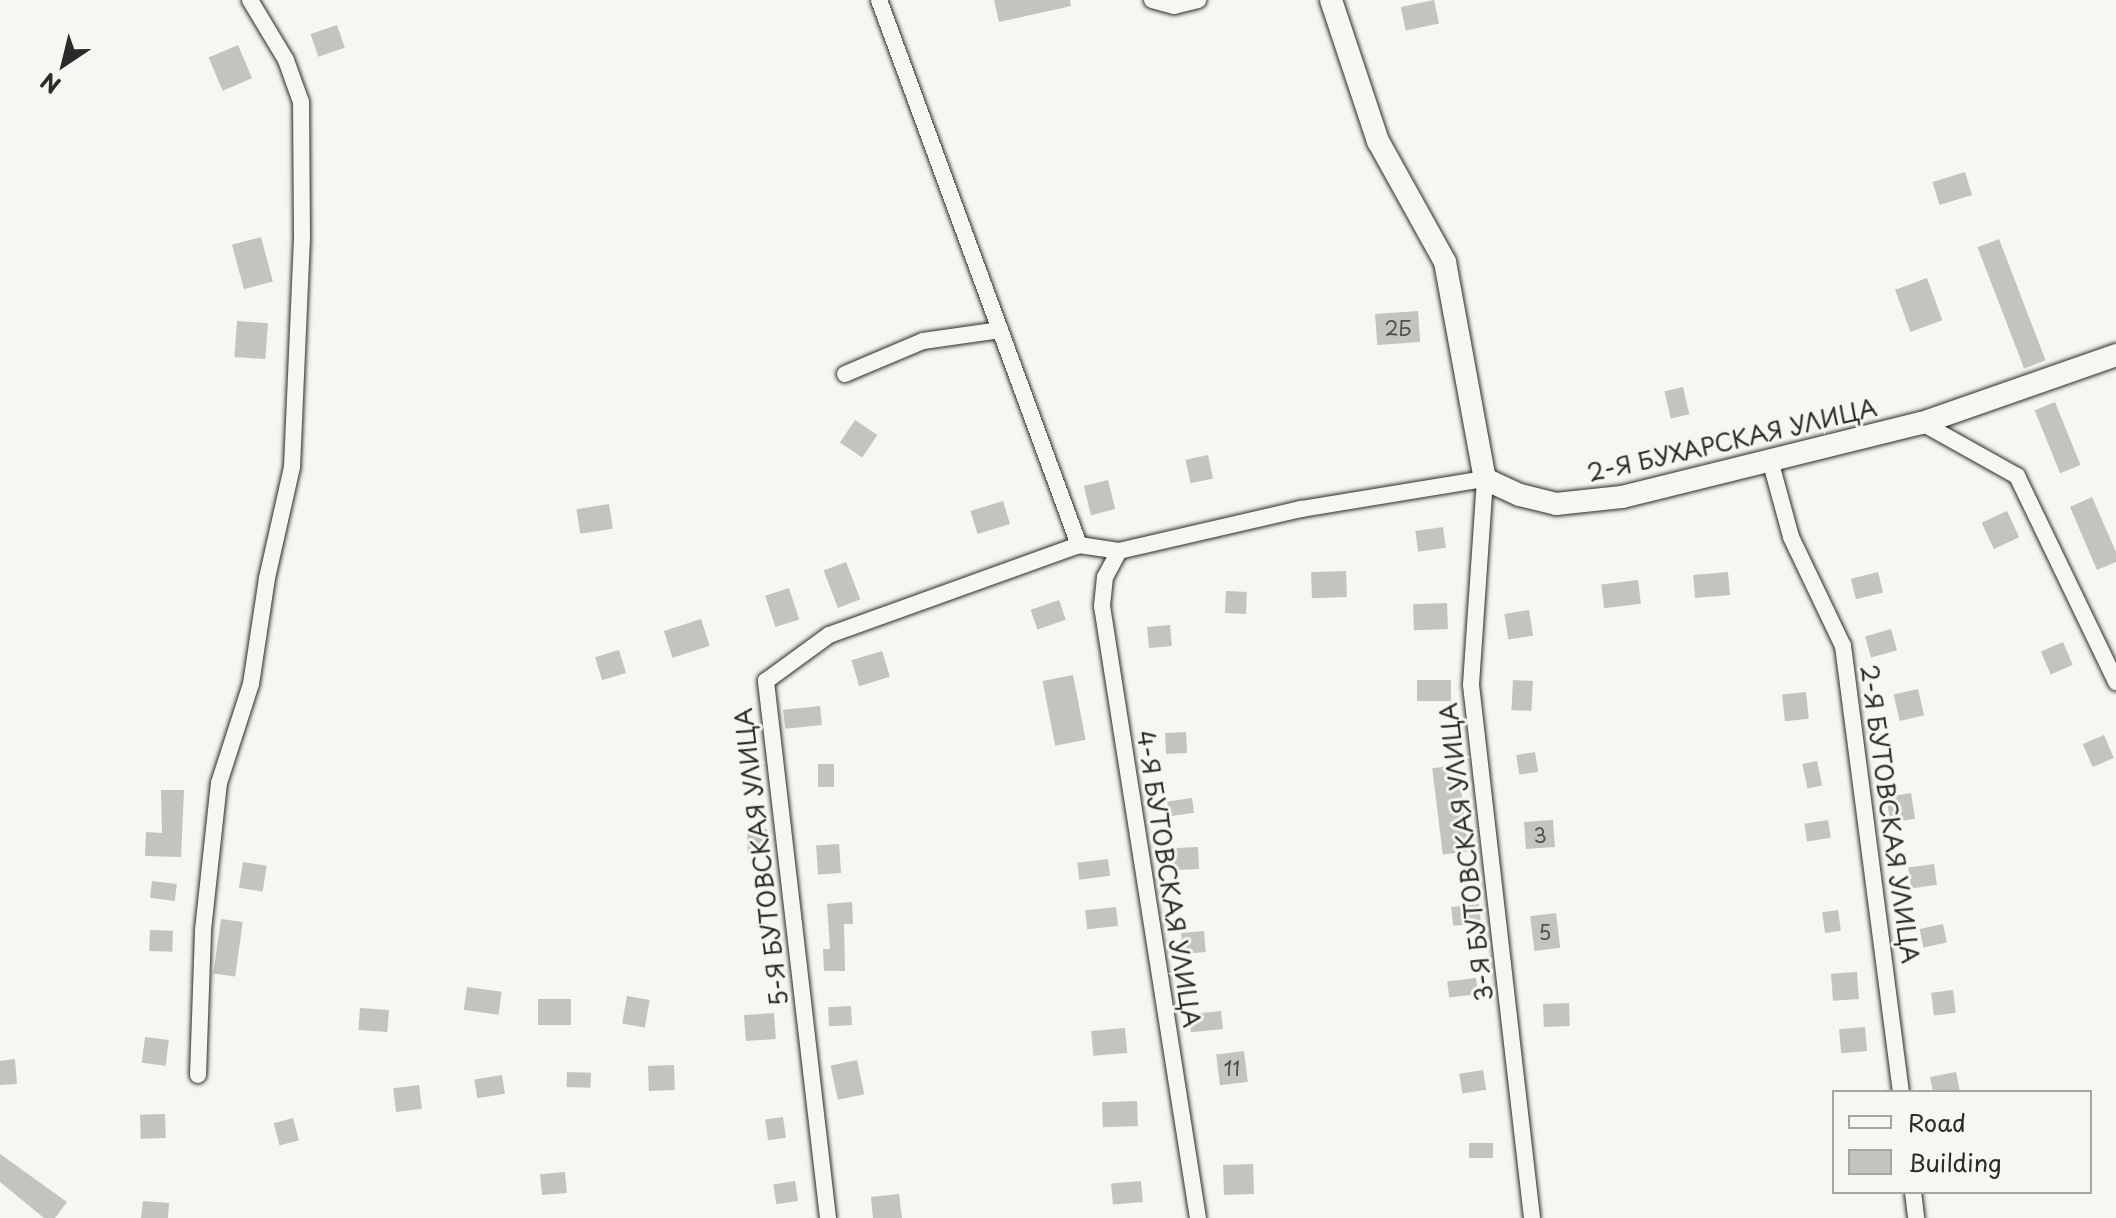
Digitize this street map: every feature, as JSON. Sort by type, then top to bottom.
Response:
[{"type":"street","points":[[198,1075],[203,930],[219,783],[251,684],[267,578],[292,467],[302,238],[301,102],[286,60],[250,0]]},
{"type":"street","points":[[879,0],[1079,545]]},
{"type":"street","points":[[1152,0],[1174,6],[1198,0]]},
{"type":"street","points":[[1331,0],[1378,141],[1445,262],[1485,479]]},
{"type":"street","points":[[845,374],[923,341],[1000,330]]},
{"type":"street","name":"2-Я БУХАРСКАЯ УЛИЦА","points":[[1119,551],[1301,509],[1485,479],[1556,504],[1622,497],[1922,423],[2116,355]]},
{"type":"street","points":[[1922,423],[2017,476],[2116,682]]},
{"type":"street","name":"2-Я БУТОВСКАЯ УЛИЦА","points":[[1770,460],[1791,537],[1843,646],[1901,1090]]},
{"type":"street","name":"3-Я БУТОВСКАЯ УЛИЦА","points":[[1485,479],[1471,685],[1532,1218]]},
{"type":"street","name":"5-Я БУТОВСКАЯ УЛИЦА","points":[[828,1218],[766,681],[829,635],[1079,545],[1119,551]]},
{"type":"street","name":"4-Я БУТОВСКАЯ УЛИЦА","points":[[1119,551],[1105,577],[1102,606],[1198,1218]]},
{"type":"street","points":[[1913,1194],[1916,1218]]},
{"type":"building","points":[[994,0],[1070,0],[1071,6],[999,22]]},
{"type":"building","points":[[1434,0],[1439,23],[1406,31],[1401,7]]},
{"type":"building","points":[[337,25],[345,48],[318,57],[311,34]]},
{"type":"building","points":[[238,45],[252,78],[223,91],[209,58]]},
{"type":"building","points":[[1965,172],[1972,195],[1940,205],[1932,182]]},
{"type":"building","points":[[261,237],[273,281],[244,289],[232,245]]},
{"type":"building","points":[[1999,239],[2046,360],[2024,369],[1978,247]]},
{"type":"building","points":[[1927,278],[1942,320],[1910,332],[1895,290]]},
{"type":"building","points":[[1418,311],[1420,342],[1377,345],[1375,314]]},
{"type":"building","points":[[237,321],[268,323],[265,359],[234,357]]},
{"type":"building","points":[[1683,387],[1689,414],[1671,419],[1664,391]]},
{"type":"building","points":[[2055,402],[2080,465],[2060,473],[2035,410]]},
{"type":"building","points":[[855,420],[877,435],[862,457],[840,442]]},
{"type":"building","points":[[1208,455],[1213,478],[1190,483],[1186,460]]},
{"type":"building","points":[[1108,480],[1115,509],[1091,515],[1084,486]]},
{"type":"building","points":[[2092,497],[2116,552],[2116,562],[2097,570],[2070,507]]},
{"type":"building","points":[[1003,501],[1010,524],[978,534],[970,511]]},
{"type":"building","points":[[609,504],[613,529],[580,534],[576,509]]},
{"type":"building","points":[[2007,511],[2019,537],[1994,549],[1982,523]]},
{"type":"building","points":[[1443,527],[1446,548],[1418,552],[1415,531]]},
{"type":"building","points":[[846,562],[860,599],[838,608],[824,571]]},
{"type":"building","points":[[1346,571],[1347,597],[1312,598],[1311,572]]},
{"type":"building","points":[[1728,572],[1730,595],[1695,598],[1693,575]]},
{"type":"building","points":[[1878,572],[1883,592],[1856,599],[1851,579]]},
{"type":"building","points":[[1638,580],[1641,604],[1604,608],[1601,585]]},
{"type":"building","points":[[789,588],[799,619],[775,627],[765,596]]},
{"type":"building","points":[[1226,591],[1247,592],[1246,614],[1225,613]]},
{"type":"building","points":[[1059,600],[1066,620],[1037,630],[1031,610]]},
{"type":"building","points":[[1447,603],[1448,629],[1414,630],[1413,604]]},
{"type":"building","points":[[1529,610],[1533,636],[1508,640],[1504,614]]},
{"type":"building","points":[[701,619],[710,646],[673,658],[664,631]]},
{"type":"building","points":[[1170,625],[1172,646],[1149,648],[1147,627]]},
{"type":"building","points":[[1891,629],[1897,650],[1871,658],[1865,636]]},
{"type":"building","points":[[2063,642],[2073,665],[2051,674],[2041,651]]},
{"type":"building","points":[[619,650],[626,673],[602,680],[595,657]]},
{"type":"building","points":[[882,651],[890,677],[859,686],[851,660]]},
{"type":"building","points":[[1073,675],[1086,740],[1055,746],[1043,681]]},
{"type":"building","points":[[1417,680],[1451,680],[1451,701],[1417,701]]},
{"type":"building","points":[[1513,680],[1533,681],[1531,711],[1511,710]]},
{"type":"building","points":[[1918,689],[1924,715],[1900,721],[1894,695]]},
{"type":"building","points":[[1806,692],[1809,719],[1785,721],[1782,695]]},
{"type":"building","points":[[820,706],[822,725],[785,729],[783,710]]},
{"type":"building","points":[[1186,732],[1187,753],[1166,754],[1165,733]]},
{"type":"building","points":[[2104,735],[2114,758],[2093,767],[2083,744]]},
{"type":"building","points":[[1535,752],[1538,772],[1519,775],[1516,755]]},
{"type":"building","points":[[1817,761],[1822,785],[1808,789],[1802,764]]},
{"type":"building","points":[[818,764],[834,764],[834,787],[818,787]]},
{"type":"building","points":[[1458,765],[1469,851],[1443,855],[1432,768]]},
{"type":"building","points":[[161,790],[184,790],[181,857],[145,856],[146,832],[162,833]]},
{"type":"building","points":[[1911,793],[1915,819],[1890,823],[1886,797]]},
{"type":"building","points":[[1192,798],[1194,813],[1169,816],[1167,801]]},
{"type":"building","points":[[1553,820],[1555,847],[1526,849],[1524,822]]},
{"type":"building","points":[[1828,820],[1831,838],[1807,842],[1804,824]]},
{"type":"building","points":[[767,829],[768,853],[748,854],[747,830]]},
{"type":"building","points":[[839,844],[841,873],[818,875],[816,846]]},
{"type":"building","points":[[1198,847],[1199,869],[1173,870],[1172,848]]},
{"type":"building","points":[[1108,859],[1110,876],[1079,880],[1077,863]]},
{"type":"building","points":[[243,862],[267,866],[263,891],[239,888]]},
{"type":"building","points":[[1934,864],[1937,885],[1911,888],[1908,868]]},
{"type":"building","points":[[152,881],[177,884],[175,901],[150,898]]},
{"type":"building","points":[[852,902],[853,924],[844,924],[845,971],[824,971],[823,949],[830,949],[827,904]]},
{"type":"building","points":[[1479,904],[1481,923],[1453,926],[1451,907]]},
{"type":"building","points":[[1116,907],[1118,926],[1087,929],[1085,910]]},
{"type":"building","points":[[1838,910],[1841,931],[1825,933],[1822,912]]},
{"type":"building","points":[[1556,913],[1560,948],[1534,951],[1530,916]]},
{"type":"building","points":[[221,919],[243,922],[235,977],[213,973]]},
{"type":"building","points":[[1943,924],[1947,943],[1923,948],[1920,929]]},
{"type":"building","points":[[150,930],[173,931],[172,952],[149,951]]},
{"type":"building","points":[[1204,931],[1206,952],[1183,954],[1181,933]]},
{"type":"building","points":[[1857,972],[1859,999],[1833,1001],[1831,974]]},
{"type":"building","points":[[1476,978],[1478,994],[1449,997],[1447,982]]},
{"type":"building","points":[[467,987],[502,992],[498,1015],[464,1010]]},
{"type":"building","points":[[1953,990],[1956,1013],[1934,1016],[1931,993]]},
{"type":"building","points":[[627,996],[650,1000],[645,1028],[622,1024]]},
{"type":"building","points":[[538,999],[571,999],[571,1025],[538,1025]]},
{"type":"building","points":[[1569,1003],[1570,1026],[1544,1027],[1543,1004]]},
{"type":"building","points":[[851,1006],[852,1025],[829,1026],[828,1007]]},
{"type":"building","points":[[360,1008],[389,1010],[387,1032],[358,1030]]},
{"type":"building","points":[[1221,1011],[1223,1029],[1191,1032],[1189,1014]]},
{"type":"building","points":[[774,1013],[776,1039],[746,1041],[744,1015]]},
{"type":"building","points":[[1865,1027],[1867,1051],[1841,1053],[1839,1029]]},
{"type":"building","points":[[1125,1028],[1127,1053],[1093,1056],[1091,1031]]},
{"type":"building","points":[[145,1037],[169,1040],[166,1066],[142,1063]]},
{"type":"building","points":[[1244,1051],[1248,1082],[1220,1085],[1216,1054]]},
{"type":"building","points":[[15,1059],[17,1084],[0,1085],[0,1061]]},
{"type":"building","points":[[857,1060],[864,1094],[838,1100],[831,1066]]},
{"type":"building","points":[[674,1065],[675,1090],[649,1091],[648,1066]]},
{"type":"building","points":[[1483,1070],[1486,1090],[1462,1094],[1459,1074]]},
{"type":"building","points":[[567,1072],[591,1073],[590,1088],[566,1087]]},
{"type":"building","points":[[1956,1072],[1960,1090],[1933,1090],[1930,1077]]},
{"type":"building","points":[[502,1075],[505,1094],[477,1098],[474,1079]]},
{"type":"building","points":[[419,1085],[422,1109],[396,1112],[393,1088]]},
{"type":"building","points":[[1137,1101],[1138,1126],[1103,1127],[1102,1102]]},
{"type":"building","points":[[165,1114],[166,1138],[141,1139],[140,1115]]},
{"type":"building","points":[[783,1117],[786,1138],[768,1140],[765,1120]]},
{"type":"building","points":[[293,1118],[299,1140],[280,1145],[274,1123]]},
{"type":"building","points":[[1469,1143],[1493,1143],[1493,1158],[1469,1158]]},
{"type":"building","points":[[0,1154],[67,1202],[55,1218],[44,1218],[0,1182]]},
{"type":"building","points":[[1253,1164],[1254,1194],[1224,1195],[1223,1165]]},
{"type":"building","points":[[565,1172],[567,1193],[542,1195],[540,1174]]},
{"type":"building","points":[[795,1181],[798,1201],[776,1204],[773,1184]]},
{"type":"building","points":[[1141,1181],[1143,1202],[1113,1205],[1111,1184]]},
{"type":"building","points":[[899,1194],[902,1218],[873,1218],[871,1197]]},
{"type":"building","points":[[143,1201],[169,1203],[168,1218],[141,1218]]}]
